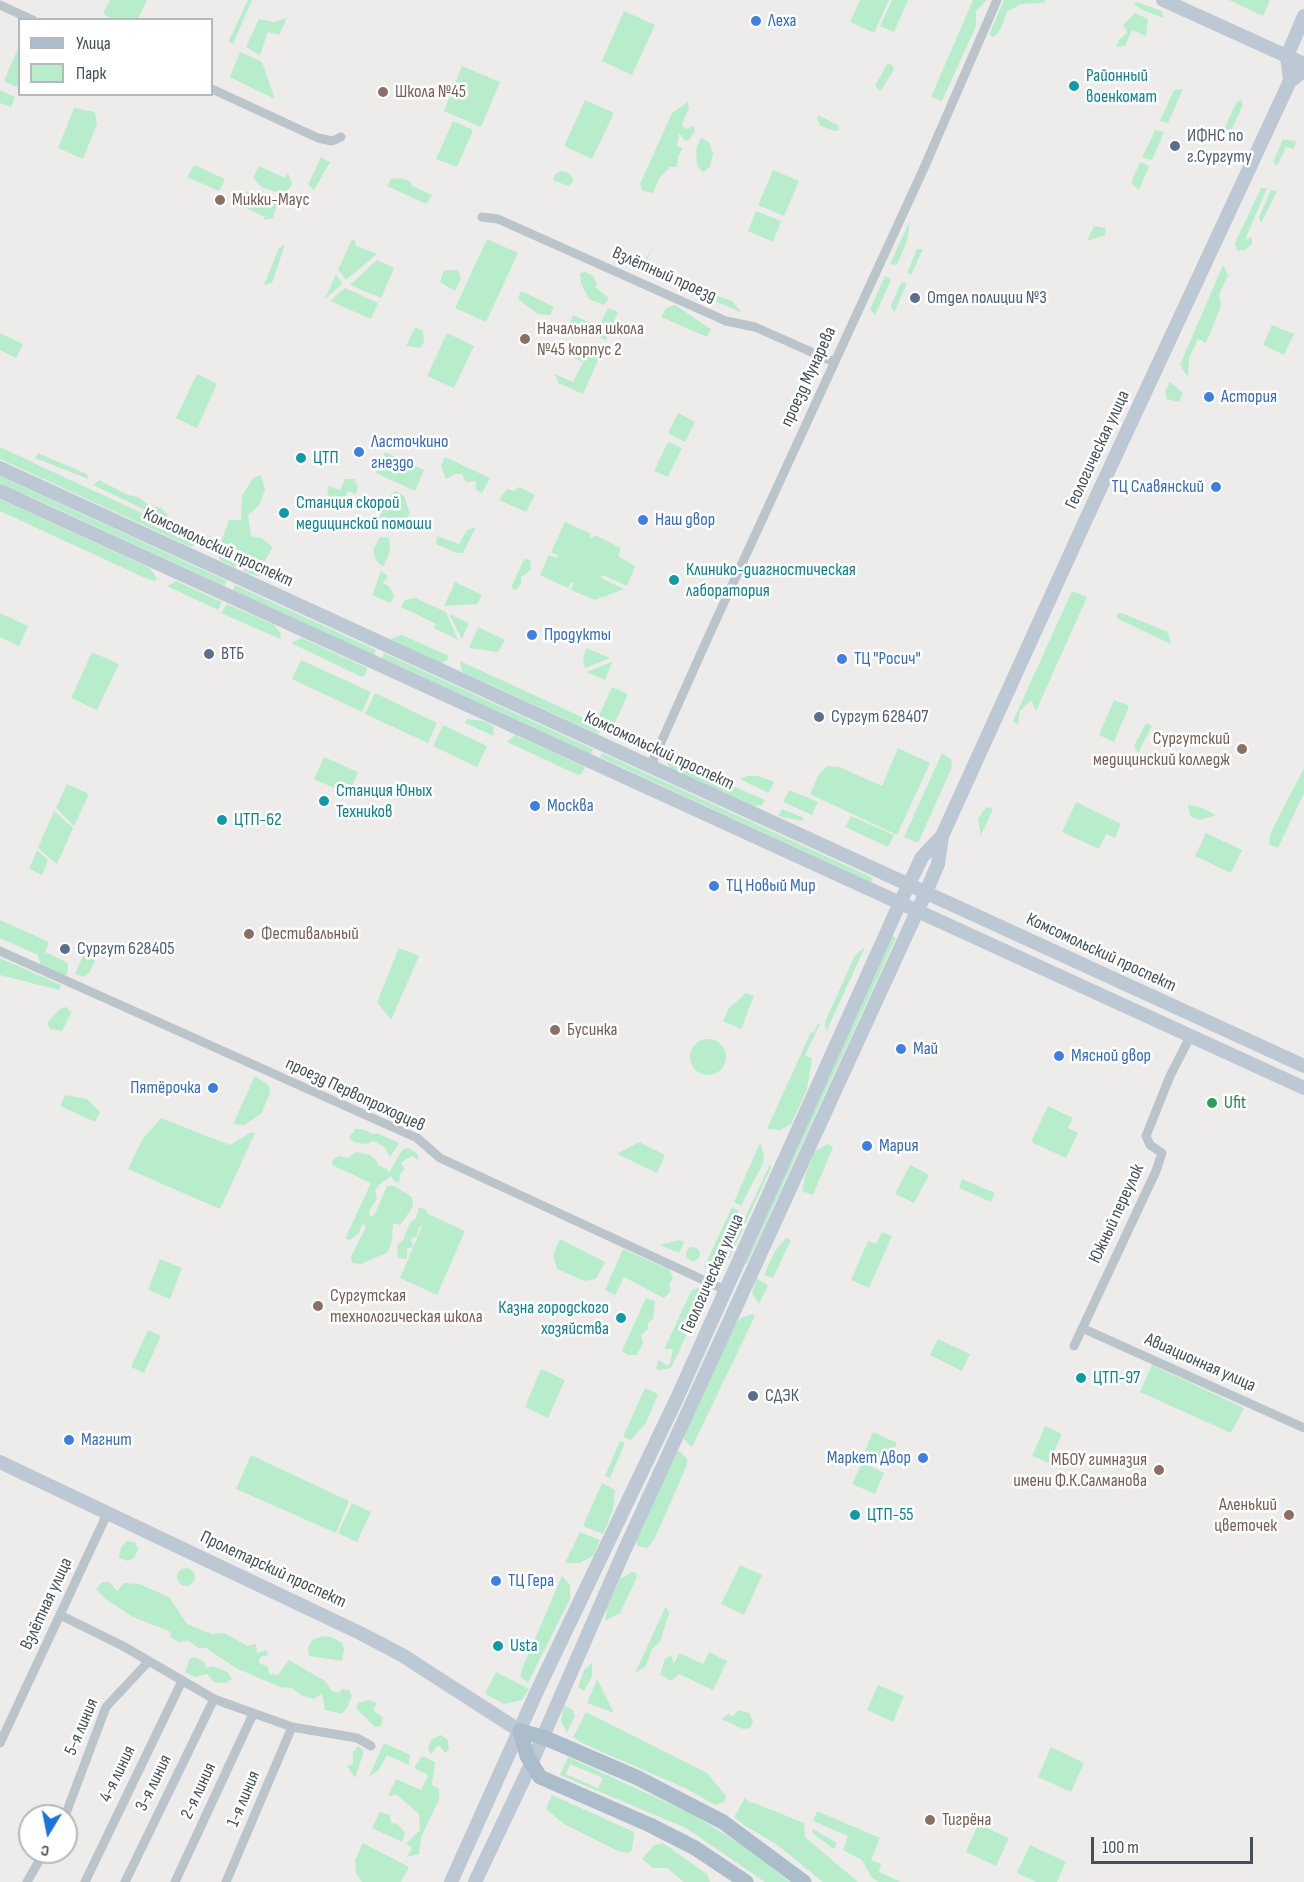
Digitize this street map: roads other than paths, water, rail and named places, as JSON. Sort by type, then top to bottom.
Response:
[{"type":"main road","points":[[1163,0],[1304,64]]},
{"type":"main road","points":[[1290,81],[1287,56],[1304,16]]},
{"type":"main road","name":"Геологическая улица","points":[[475,1882],[531,1764],[626,1549],[926,892],[938,864],[942,836],[1290,81],[1304,71]]},
{"type":"main road","name":"Комсомольский проспект","points":[[0,468],[1304,1066]]},
{"type":"main road","name":"Комсомольский проспект","points":[[0,491],[899,905],[1304,1088]]},
{"type":"main road","name":"Геологическая улица","points":[[451,1882],[725,1290],[899,905],[925,852],[942,836]]},
{"type":"main road","points":[[1263,1069],[1272,1051]]},
{"type":"main road","name":"Пролетарский проспект","points":[[0,1462],[360,1633],[402,1655],[520,1731],[543,1737],[638,1778],[723,1822],[804,1882]]},
{"type":"main road","points":[[520,1731],[531,1764],[540,1777],[550,1784],[650,1825],[695,1848],[746,1882]]},
{"type":"street","name":"проезд Мунарева","points":[[650,767],[924,168],[998,0]]},
{"type":"street","points":[[0,5],[29,18]]},
{"type":"street","points":[[213,89],[318,138],[332,141],[341,137]]},
{"type":"street","name":"Взлётный проезд","points":[[482,217],[498,219],[726,321],[755,327],[834,362]]},
{"type":"street","name":"проезд Первопроходцев","points":[[0,951],[417,1138],[440,1158],[725,1290]]},
{"type":"street","name":"Южный переулок","points":[[1074,1346],[1156,1171],[1162,1153],[1150,1145],[1146,1136],[1170,1076],[1191,1035]]},
{"type":"street","name":"Авиационная улица","points":[[1082,1328],[1304,1428]]},
{"type":"street","name":"Взлётная улица","points":[[0,1743],[108,1512]]},
{"type":"street","points":[[60,1615],[115,1642],[214,1699],[292,1727],[357,1738],[370,1746]]},
{"type":"street","name":"5-я линия","points":[[70,1804],[106,1707],[148,1662]]},
{"type":"street","name":"4-я линия","points":[[85,1882],[182,1681]]},
{"type":"street","name":"3-я линия","points":[[125,1882],[214,1699]]},
{"type":"street","name":"2-я линия","points":[[175,1882],[254,1714]]},
{"type":"street","points":[[0,1716],[10,1721]]},
{"type":"street","name":"1-я линия","points":[[226,1882],[292,1727]]},
{"type":"street","points":[[27,1882],[37,1864]]},
{"type":"place","name":"Леха","points":[[756,21]]},
{"type":"place","name":"Районный военкомат","points":[[1074,86]]},
{"type":"place","name":"Школа №45","points":[[383,92]]},
{"type":"place","name":"ИФНС по г.Сургуту","points":[[1175,146]]},
{"type":"place","name":"Микки-Маус","points":[[220,200]]},
{"type":"place","name":"Отдел полиции №3","points":[[915,298]]},
{"type":"place","name":"Начальная школа №45 корпус 2","points":[[525,339]]},
{"type":"place","name":"Астория","points":[[1209,397]]},
{"type":"place","name":"Ласточкино гнездо","points":[[359,452]]},
{"type":"place","name":"ЦТП","points":[[301,458]]},
{"type":"place","name":"ТЦ Славянский","points":[[1216,487]]},
{"type":"place","name":"Cтанция скорой медицинской помоши","points":[[284,513]]},
{"type":"place","name":"Наш двор","points":[[643,520]]},
{"type":"place","name":"Клинико-диагностическая лаборатория","points":[[674,580]]},
{"type":"place","name":"Продукты","points":[[532,635]]},
{"type":"place","name":"ВТБ","points":[[209,654]]},
{"type":"place","name":"ТЦ \"Росич\"","points":[[842,659]]},
{"type":"place","name":"Сургут 628407","points":[[819,717]]},
{"type":"place","name":"Сургутский медицинский колледж","points":[[1242,749]]},
{"type":"place","name":"Станция Юных Техников","points":[[324,801]]},
{"type":"place","name":"Москва","points":[[535,806]]},
{"type":"place","name":"ЦТП-62","points":[[222,820]]},
{"type":"place","name":"ТЦ Новый Мир","points":[[714,886]]},
{"type":"place","name":"Фестивальный","points":[[249,934]]},
{"type":"place","name":"Сургут 628405","points":[[65,949]]},
{"type":"place","name":"Бусинка","points":[[555,1030]]},
{"type":"place","name":"Май","points":[[901,1049]]},
{"type":"place","name":"Мясной двор","points":[[1059,1056]]},
{"type":"place","name":"Пятёрочка","points":[[213,1088]]},
{"type":"place","name":"Ufit","points":[[1212,1103]]},
{"type":"place","name":"Мария","points":[[867,1146]]},
{"type":"place","name":"Сургутская технологическая школа","points":[[318,1306]]},
{"type":"place","name":"Казна городского хозяйства","points":[[621,1318]]},
{"type":"place","name":"ЦТП-97","points":[[1081,1378]]},
{"type":"place","name":"СДЭК","points":[[753,1396]]},
{"type":"place","name":"Магнит","points":[[69,1440]]},
{"type":"place","name":"Маркет Двор","points":[[923,1458]]},
{"type":"place","name":"МБОУ гимназия имени Ф.К.Салманова","points":[[1159,1470]]},
{"type":"place","name":"ЦТП-55","points":[[855,1515]]},
{"type":"place","name":"Аленький цветочек","points":[[1289,1515]]},
{"type":"place","name":"ТЦ Гера","points":[[496,1581]]},
{"type":"place","name":"Usta","points":[[498,1646]]},
{"type":"place","name":"Тигрёна","points":[[930,1820]]}]
